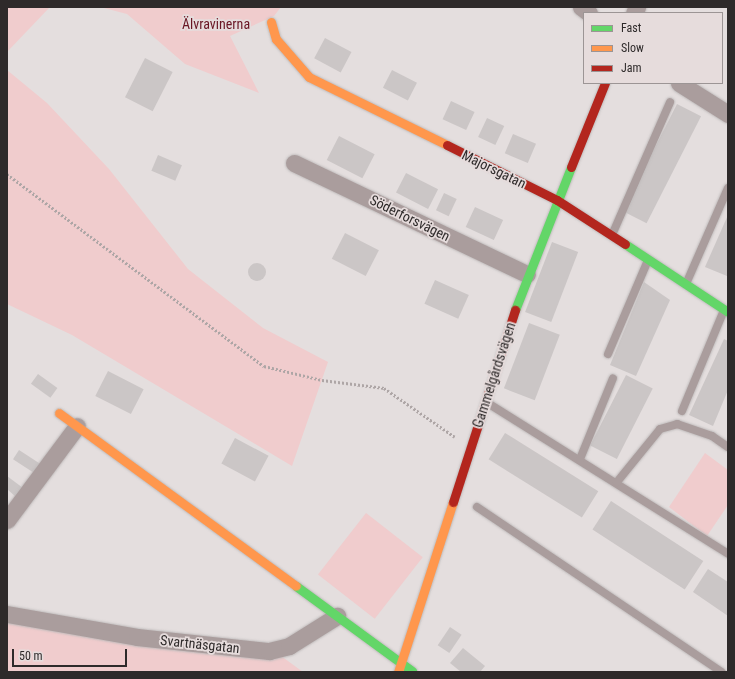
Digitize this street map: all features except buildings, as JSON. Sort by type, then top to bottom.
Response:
[{"type":"street","name":"Majorsgatan","points":[[271,22],[276,38],[290,59],[309,77],[557,200],[726,311]]},
{"type":"street","name":"Gammelgårdsvägen","points":[[398,672],[527,274],[605,84]]},
{"type":"street","points":[[681,84],[728,114]]},
{"type":"street","name":"Söderforsvägen","points":[[294,164],[527,274]]},
{"type":"street","points":[[59,413],[414,672]]},
{"type":"street","points":[[7,520],[77,426]]},
{"type":"street","name":"Svartnäsgatan","points":[[7,614],[138,637],[269,651],[290,646],[337,616]]},
{"type":"lane","points":[[612,236],[670,102]]},
{"type":"lane","points":[[686,285],[728,188]]},
{"type":"lane","points":[[608,354],[648,260]]},
{"type":"lane","points":[[682,411],[726,311]]},
{"type":"lane","points":[[580,459],[612,378]]},
{"type":"lane","points":[[485,401],[617,482],[728,554]]},
{"type":"lane","points":[[617,482],[660,429],[677,424],[712,436],[728,446]]},
{"type":"lane","points":[[477,507],[722,672]]},
{"type":"path","points":[[7,174],[264,366],[322,380],[384,388],[470,447]]},
{"type":"green space","points":[[7,7],[50,7],[7,52]]},
{"type":"green space","name":"Älvravinerna","points":[[100,7],[281,7],[274,16],[230,36],[259,93],[185,64],[127,14]]},
{"type":"green space","points":[[7,70],[47,103],[109,169],[188,269],[263,328],[328,362],[292,466],[72,335],[7,304]]},
{"type":"green space","points":[[705,453],[728,470],[728,505],[707,536],[669,507]]},
{"type":"green space","points":[[366,513],[423,557],[375,619],[318,574]]},
{"type":"green space","points":[[7,622],[277,653],[303,672],[7,672]]},
{"type":"traffic: fast","points":[[515,310],[571,167]]},
{"type":"traffic: fast","points":[[625,244],[728,312]]},
{"type":"traffic: fast","points":[[296,586],[412,671]]},
{"type":"traffic: slow","points":[[271,22],[276,39],[309,77],[447,145]]},
{"type":"traffic: slow","points":[[59,413],[296,586]]},
{"type":"traffic: slow","points":[[398,672],[453,502]]},
{"type":"traffic: jam","points":[[571,167],[605,84]]},
{"type":"traffic: jam","points":[[447,145],[557,200],[625,244]]},
{"type":"traffic: jam","points":[[453,502],[515,310]]}]
